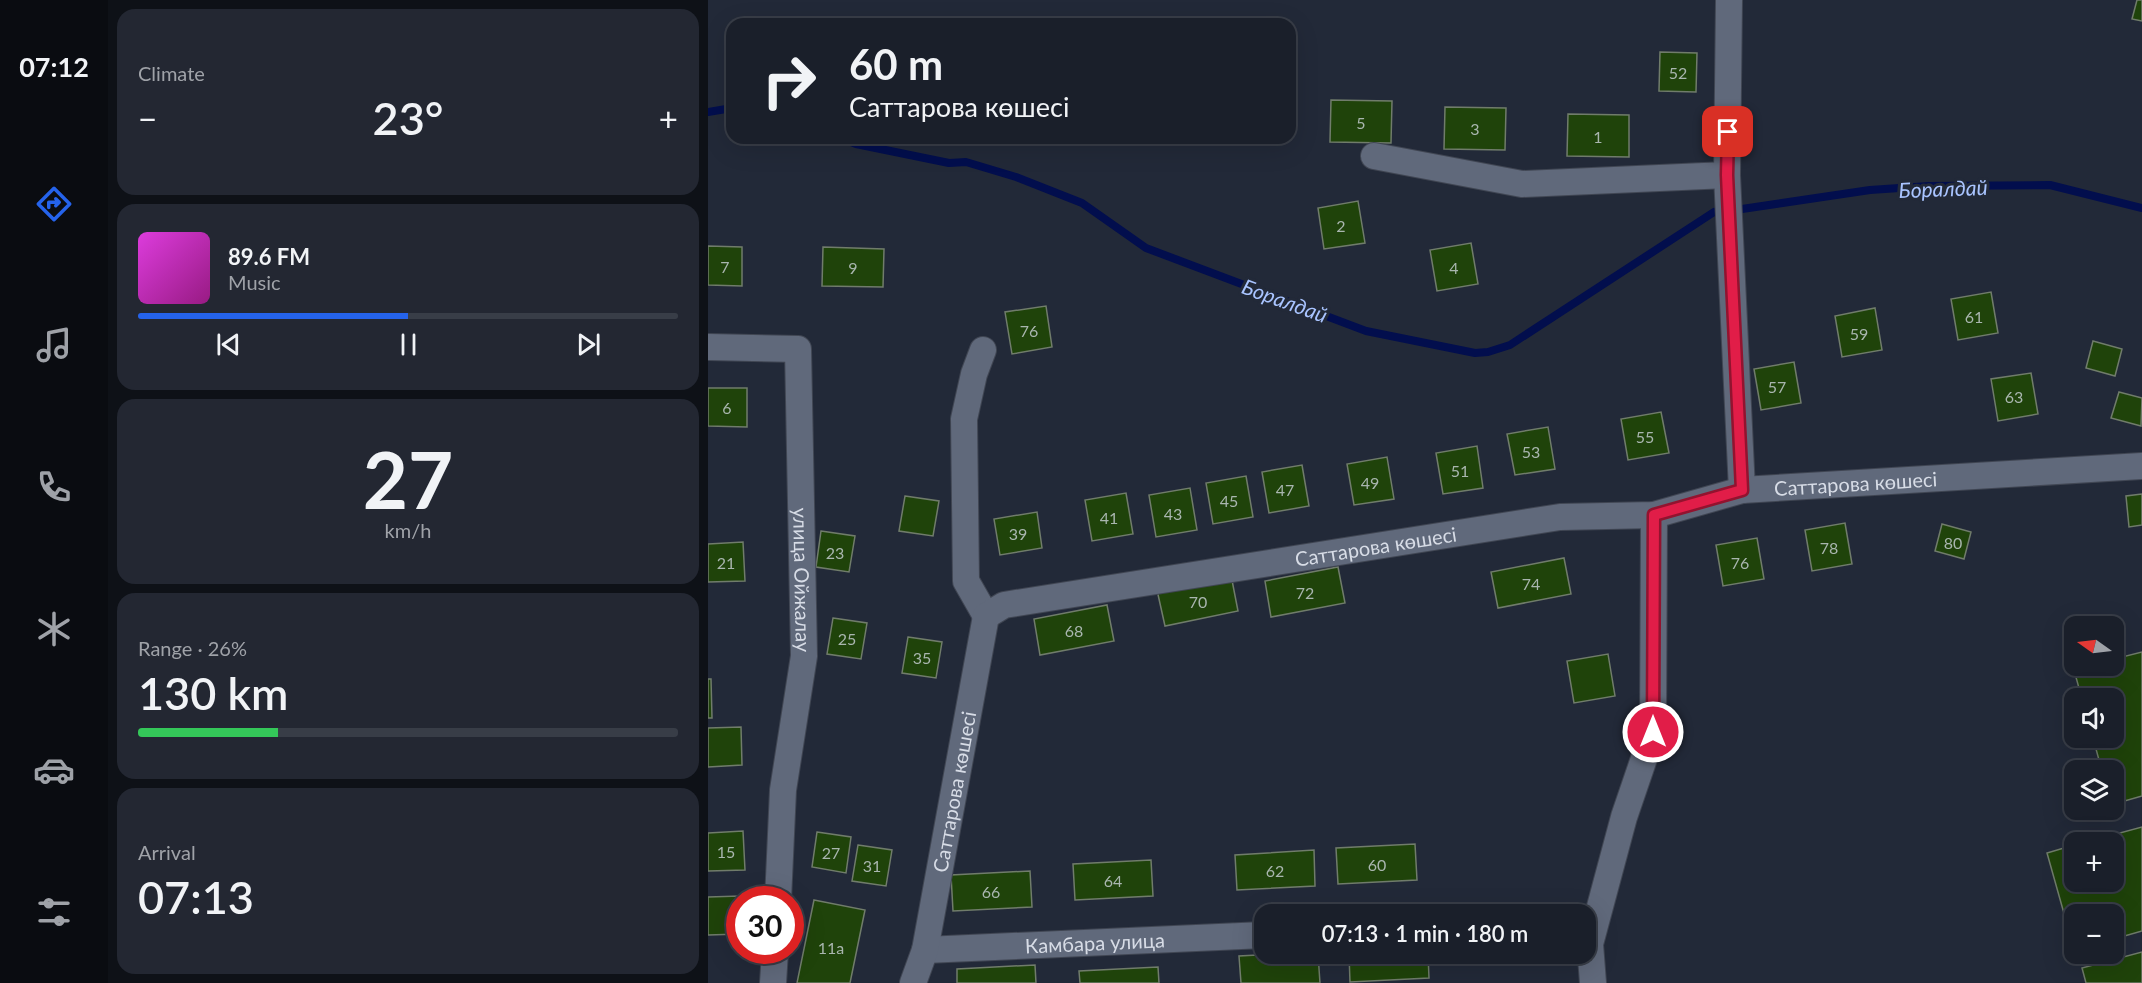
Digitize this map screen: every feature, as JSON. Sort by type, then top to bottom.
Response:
[{"type":"street","points":[[1729,0],[1727,175],[1742,490]]},
{"type":"street","points":[[1374,156],[1522,184],[1727,175]]},
{"type":"street","name":"улица Ойжалау","points":[[708,347],[798,349],[804,656],[783,790],[778,886]]},
{"type":"street","points":[[983,350],[974,374],[964,419],[966,581],[986,616]]},
{"type":"street","name":"Саттарова көшесі","points":[[913,983],[925,950],[986,616],[1004,605],[1560,517],[1654,515],[1742,490],[2142,466]]},
{"type":"street","points":[[1596,916],[1624,817],[1653,732],[1654,515]]},
{"type":"street","name":"Камбара улица","points":[[925,950],[1254,935]]},
{"type":"street","points":[[773,983],[774,964]]},
{"type":"street","points":[[1591,964],[1593,983]]},
{"type":"building","points":[[2137,0],[2142,0],[2142,21],[2132,19]]},
{"type":"building","points":[[1660,52],[1697,53],[1696,92],[1659,91]]},
{"type":"building","points":[[1331,100],[1392,101],[1391,143],[1330,142]]},
{"type":"building","points":[[1445,107],[1506,108],[1505,150],[1444,149]]},
{"type":"building","points":[[1568,114],[1629,115],[1629,157],[1567,156]]},
{"type":"building","points":[[1358,201],[1365,243],[1324,249],[1318,208]]},
{"type":"building","points":[[1471,243],[1478,284],[1437,291],[1430,250]]},
{"type":"building","points":[[708,246],[742,247],[742,286],[708,285]]},
{"type":"building","points":[[823,247],[884,249],[883,287],[822,286]]},
{"type":"building","points":[[1991,292],[1998,333],[1958,340],[1951,299]]},
{"type":"building","points":[[1046,306],[1052,347],[1012,354],[1005,312]]},
{"type":"building","points":[[1875,308],[1882,350],[1842,357],[1835,316]]},
{"type":"building","points":[[2093,341],[2122,349],[2115,376],[2086,368]]},
{"type":"building","points":[[1794,362],[1801,403],[1761,410],[1754,369]]},
{"type":"building","points":[[2031,373],[2038,414],[1998,421],[1991,379]]},
{"type":"building","points":[[708,388],[747,388],[747,427],[708,426]]},
{"type":"building","points":[[2119,392],[2142,398],[2141,426],[2111,418]]},
{"type":"building","points":[[1661,412],[1669,453],[1628,460],[1621,419]]},
{"type":"building","points":[[1548,427],[1555,469],[1515,475],[1507,434]]},
{"type":"building","points":[[1477,446],[1483,488],[1443,494],[1436,453]]},
{"type":"building","points":[[1387,457],[1394,499],[1354,505],[1347,464]]},
{"type":"building","points":[[1302,465],[1309,506],[1269,513],[1262,472]]},
{"type":"building","points":[[1246,476],[1253,517],[1213,524],[1206,483]]},
{"type":"building","points":[[1190,488],[1197,530],[1156,537],[1149,495]]},
{"type":"building","points":[[1126,493],[1133,534],[1092,541],[1085,500]]},
{"type":"building","points":[[2142,494],[2142,525],[2129,527],[2126,496]]},
{"type":"building","points":[[905,496],[939,501],[933,536],[899,531]]},
{"type":"building","points":[[1037,512],[1042,548],[1000,555],[994,519]]},
{"type":"building","points":[[1845,523],[1852,564],[1812,571],[1805,530]]},
{"type":"building","points":[[1942,524],[1971,532],[1964,559],[1935,551]]},
{"type":"building","points":[[821,531],[855,536],[849,572],[816,567]]},
{"type":"building","points":[[1757,538],[1764,579],[1723,586],[1716,545]]},
{"type":"building","points":[[743,542],[745,581],[708,582],[708,544]]},
{"type":"building","points":[[1564,558],[1571,594],[1498,608],[1491,572]]},
{"type":"building","points":[[1338,567],[1345,603],[1271,617],[1265,581]]},
{"type":"building","points":[[1231,575],[1238,611],[1165,626],[1157,590]]},
{"type":"building","points":[[1107,605],[1114,641],[1040,655],[1034,619]]},
{"type":"building","points":[[833,618],[867,623],[861,659],[827,654]]},
{"type":"building","points":[[908,637],[942,642],[936,678],[902,673]]},
{"type":"building","points":[[2142,652],[2142,796],[2124,801],[2124,760],[2099,760],[2096,748],[2124,748],[2124,688],[2079,688],[2076,676],[2124,676],[2124,656]]},
{"type":"building","points":[[1608,654],[1615,696],[1574,703],[1567,661]]},
{"type":"building","points":[[708,679],[711,679],[712,718],[708,718]]},
{"type":"building","points":[[741,727],[742,765],[708,767],[708,728]]},
{"type":"building","points":[[2142,827],[2142,931],[2124,936],[2124,904],[2064,904],[2064,913],[2047,853],[2064,848],[2064,892],[2124,892],[2124,832]]},
{"type":"building","points":[[743,831],[745,870],[708,871],[708,833]]},
{"type":"building","points":[[817,832],[851,837],[846,873],[812,867]]},
{"type":"building","points":[[1415,844],[1417,880],[1338,884],[1336,848]]},
{"type":"building","points":[[858,845],[892,850],[886,886],[852,881]]},
{"type":"building","points":[[1314,850],[1315,886],[1237,890],[1235,855]]},
{"type":"building","points":[[1151,860],[1153,896],[1075,900],[1073,864]]},
{"type":"building","points":[[1030,871],[1032,907],[953,911],[951,875]]},
{"type":"building","points":[[726,896],[726,934],[708,935],[708,897]]},
{"type":"building","points":[[814,900],[865,910],[850,983],[797,983],[801,964],[804,964],[804,949]]},
{"type":"building","points":[[2142,952],[2142,983],[2086,983],[2082,968],[2097,964],[2124,964],[2124,957]]},
{"type":"building","points":[[1254,955],[1254,964],[1319,964],[1320,983],[1241,983],[1239,956]]},
{"type":"building","points":[[1349,964],[1428,964],[1429,978],[1350,982]]},
{"type":"building","points":[[1035,965],[1036,983],[957,983],[957,969]]},
{"type":"building","points":[[1158,967],[1159,983],[1080,983],[1079,971]]},
{"type":"waterway","name":"Боралдай","points":[[708,112],[726,109]]},
{"type":"waterway","name":"Боралдай","points":[[856,144],[949,163],[966,162],[1016,177],[1082,203],[1146,248],[1366,331],[1475,353],[1488,352],[1510,345],[1714,212]]},
{"type":"waterway","name":"Боралдай","points":[[1742,209],[1870,190],[1929,186],[2050,185],[2142,208]]},
{"type":"route","points":[[1653,732],[1654,515],[1742,490],[1727,175],[1728,132]]}]
